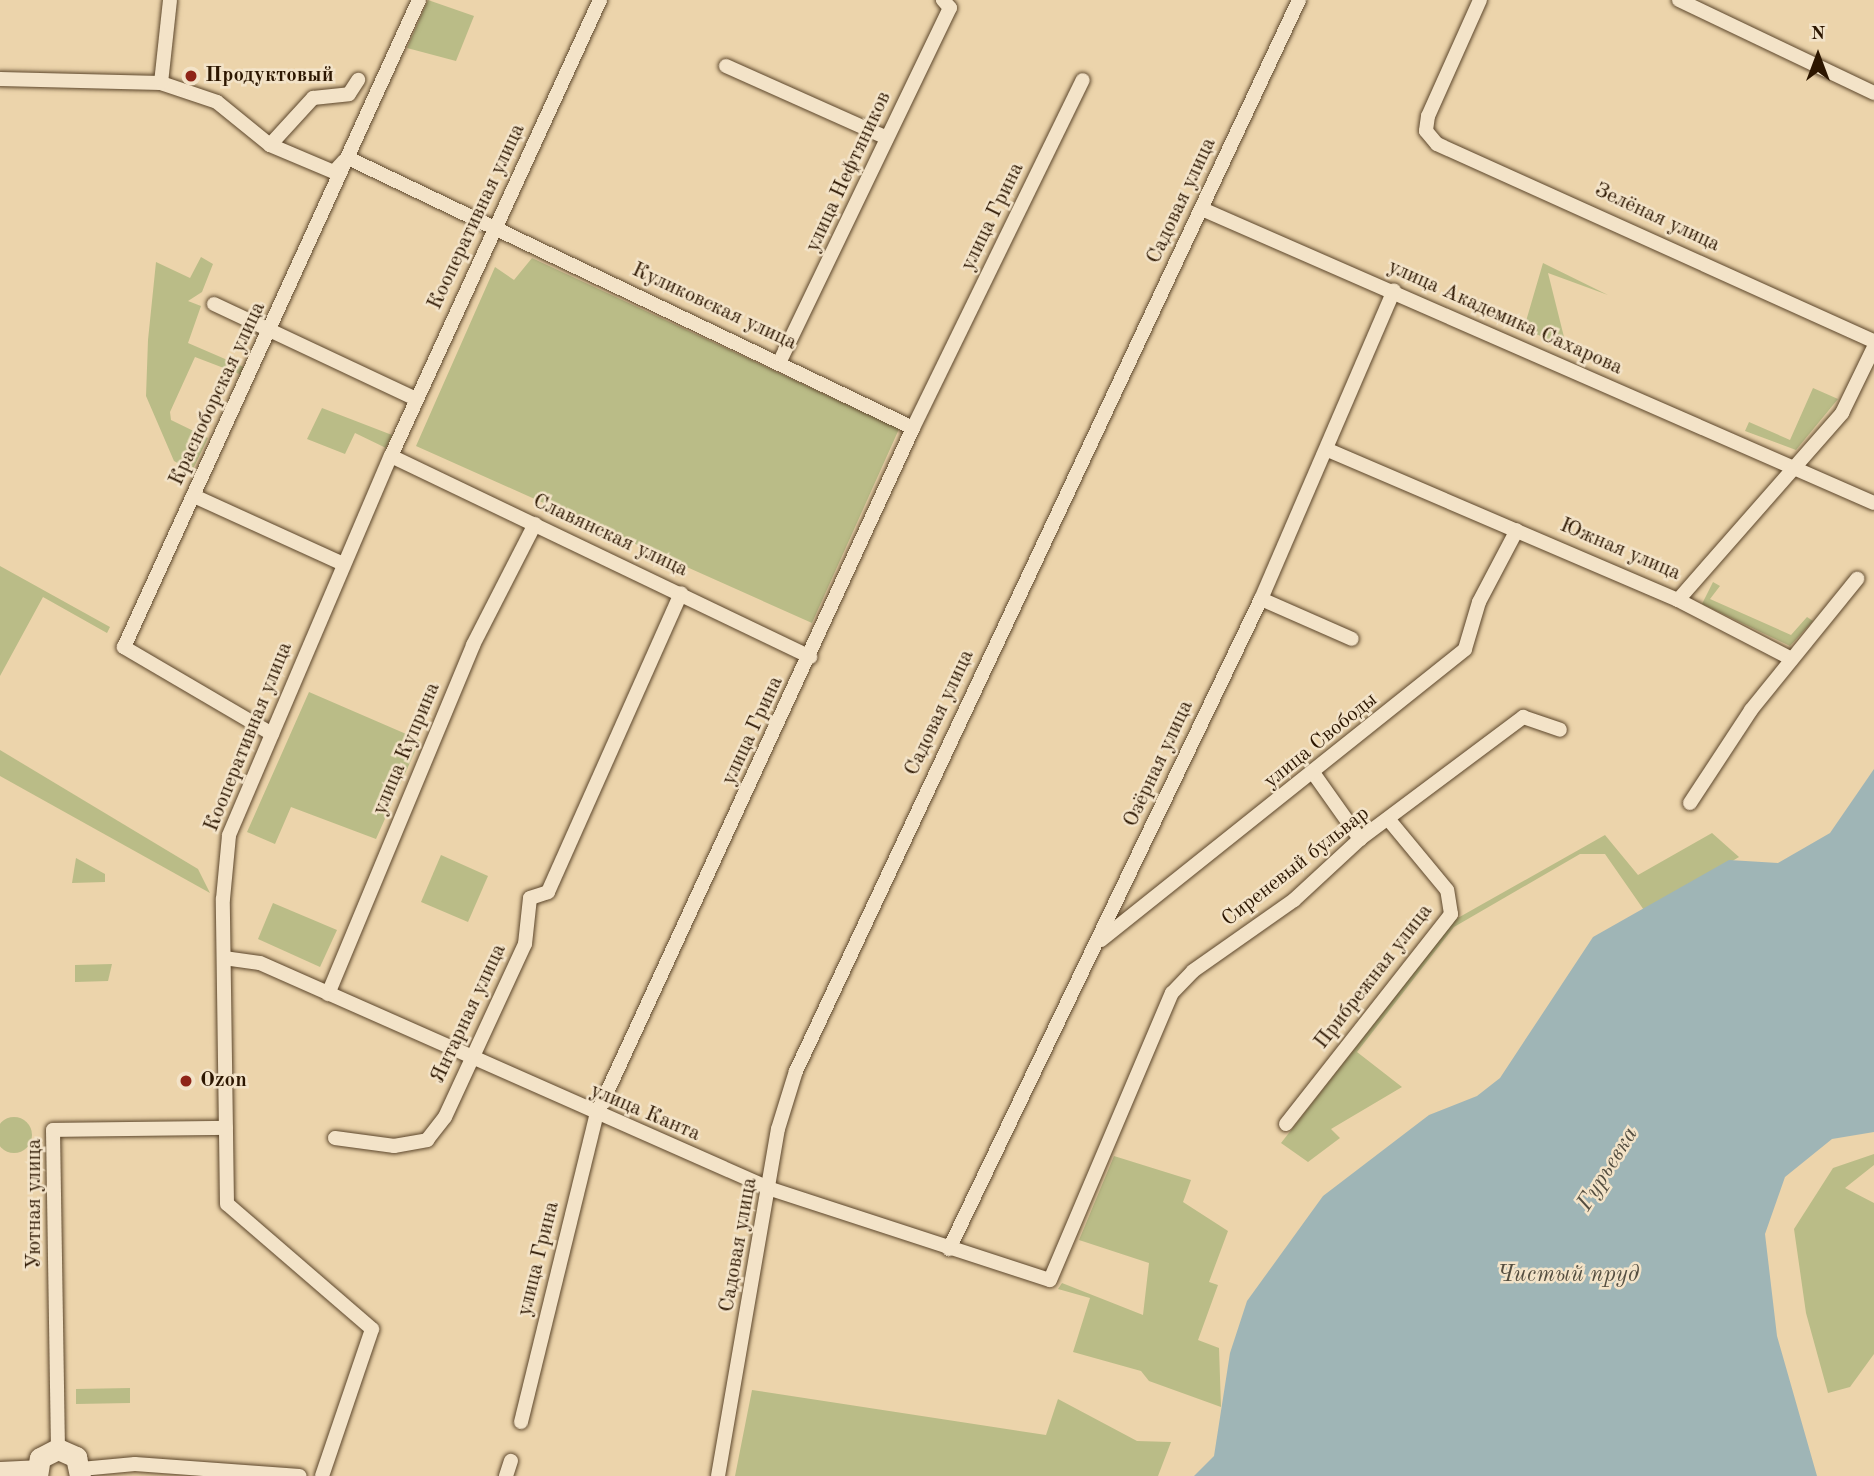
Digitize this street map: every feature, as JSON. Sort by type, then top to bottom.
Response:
[{"type":"street","points":[[161,83],[170,0]]},
{"type":"street","name":"Красноборская улица","points":[[272,734],[124,647],[272,329],[418,0]]},
{"type":"street","name":"Кооперативная улица","points":[[322,1476],[372,1329],[232,1214],[226,1128],[224,958],[229,835],[416,399],[600,0]]},
{"type":"street","name":"улица Нефтяников","points":[[780,361],[950,8],[943,0]]},
{"type":"street","name":"Садовая улица","points":[[718,1476],[771,1189],[778,1129],[796,1071],[1299,0]]},
{"type":"street","name":"Зелёная улица","points":[[1479,0],[1426,131],[1437,144],[1874,341]]},
{"type":"street","points":[[1679,0],[1874,93]]},
{"type":"street","points":[[726,66],[887,138]]},
{"type":"street","points":[[0,79],[161,83],[217,102],[270,145],[334,172],[348,158]]},
{"type":"street","points":[[270,145],[313,98],[349,94],[358,80]]},
{"type":"street","name":"улица Грина","points":[[521,1422],[596,1116],[914,428],[1083,80]]},
{"type":"street","name":"Куликовская улица","points":[[348,158],[496,225],[914,428]]},
{"type":"street","name":"улица Академика Сахарова","points":[[1202,209],[1395,290],[1789,469],[1874,503]]},
{"type":"street","name":"Озёрная улица","points":[[949,1249],[1261,599],[1328,450],[1395,290]]},
{"type":"street","points":[[214,304],[416,399]]},
{"type":"street","name":"Южная улица","points":[[1328,450],[1678,600],[1789,469],[1842,413],[1874,347]]},
{"type":"street","name":"Славянская улица","points":[[391,456],[810,657]]},
{"type":"street","points":[[194,496],[343,564]]},
{"type":"street","name":"улица Куприна","points":[[328,994],[473,645],[536,524]]},
{"type":"street","name":"улица Свободы","points":[[1097,943],[1314,774],[1465,649],[1479,602],[1517,530]]},
{"type":"street","points":[[1690,803],[1793,659],[1857,579]]},
{"type":"street","name":"Янтарная улица","points":[[335,1138],[394,1146],[427,1140],[472,1060],[525,944],[530,898],[548,892],[681,593]]},
{"type":"street","points":[[1261,599],[1352,639]]},
{"type":"street","points":[[1678,600],[1793,659]]},
{"type":"street","name":"Сиреневый бульвар","points":[[1058,1273],[1172,993],[1193,971],[1294,900],[1360,839],[1390,821],[1523,717],[1560,730]]},
{"type":"street","points":[[1314,774],[1360,839]]},
{"type":"street","name":"Прибрежная улица","points":[[1286,1124],[1451,914],[1447,890],[1390,821]]},
{"type":"street","name":"улица Канта","points":[[224,958],[260,963],[596,1116],[771,1189],[1038,1280],[1058,1273]]},
{"type":"street","name":"Уютная улица","points":[[58,1449],[53,1130],[226,1128]]},
{"type":"street","points":[[0,1472],[36,1473],[44,1454],[58,1449],[73,1454],[80,1472],[148,1464],[300,1476]]},
{"type":"street","points":[[506,1476],[510,1461]]},
{"type":"green space","points":[[428,0],[474,16],[456,61],[407,48]]},
{"type":"green space","points":[[201,257],[213,264],[202,292],[188,301],[201,306],[188,343],[246,368],[242,375],[195,357],[170,412],[171,420],[208,438],[192,471],[174,461],[146,396],[148,340],[156,262],[190,278]]},
{"type":"green space","points":[[532,258],[899,429],[812,623],[416,446],[495,267],[514,280]]},
{"type":"green space","points":[[1543,263],[1608,295],[1548,273],[1567,349],[1524,328]]},
{"type":"green space","points":[[1813,388],[1838,399],[1796,450],[1745,431],[1749,422],[1790,440]]},
{"type":"green space","points":[[322,408],[392,435],[386,448],[355,433],[345,454],[307,439]]},
{"type":"green space","points":[[0,566],[110,627],[107,633],[43,597],[0,676]]},
{"type":"green space","points":[[1713,582],[1720,586],[1710,599],[1791,635],[1807,617],[1813,621],[1790,646],[1702,604]]},
{"type":"green space","points":[[309,692],[420,740],[376,839],[291,807],[275,844],[247,832]]},
{"type":"green space","points":[[0,750],[198,869],[210,893],[0,776]]},
{"type":"green space","points":[[1712,833],[1739,857],[1646,913],[1605,854],[1580,854],[1454,927],[1357,1052],[1402,1087],[1331,1129],[1340,1138],[1308,1162],[1281,1143],[1456,919],[1605,835],[1638,875]]},
{"type":"green space","points":[[441,855],[488,876],[468,922],[421,902]]},
{"type":"green space","points":[[76,858],[105,874],[105,882],[72,883]]},
{"type":"green space","points":[[273,903],[337,930],[320,967],[258,939]]},
{"type":"green space","points":[[112,964],[108,981],[75,982],[75,965]]},
{"type":"green space","points":[[14,1117],[27,1122],[32,1135],[27,1148],[14,1153],[1,1148],[-4,1135],[1,1122]]},
{"type":"green space","points":[[1874,1154],[1874,1165],[1845,1188],[1874,1203],[1874,1354],[1850,1387],[1828,1393],[1806,1313],[1794,1229],[1833,1168]]},
{"type":"green space","points":[[1114,1156],[1191,1180],[1183,1202],[1228,1231],[1209,1282],[1218,1285],[1198,1340],[1219,1348],[1221,1407],[1149,1381],[1141,1371],[1073,1352],[1090,1298],[1058,1289],[1062,1283],[1143,1315],[1149,1263],[1079,1240]]},
{"type":"green space","points":[[130,1388],[130,1403],[76,1404],[76,1389]]},
{"type":"green space","points":[[752,1390],[1046,1435],[1058,1399],[1137,1441],[1171,1442],[1158,1476],[735,1476]]},
{"type":"water","name":"Чистый пруд","points":[[1874,769],[1874,1132],[1832,1139],[1785,1177],[1765,1234],[1777,1336],[1817,1476],[1194,1476],[1214,1456],[1230,1353],[1247,1301],[1323,1196],[1429,1115],[1477,1096],[1500,1078],[1593,937],[1729,860],[1778,863],[1830,833]]},
{"type":"place","name":"Продуктовый","points":[[191,76]]},
{"type":"place","name":"Ozon","points":[[186,1081]]},
{"type":"water label","name":"Гурьевка","points":[[1608,1169]]}]
